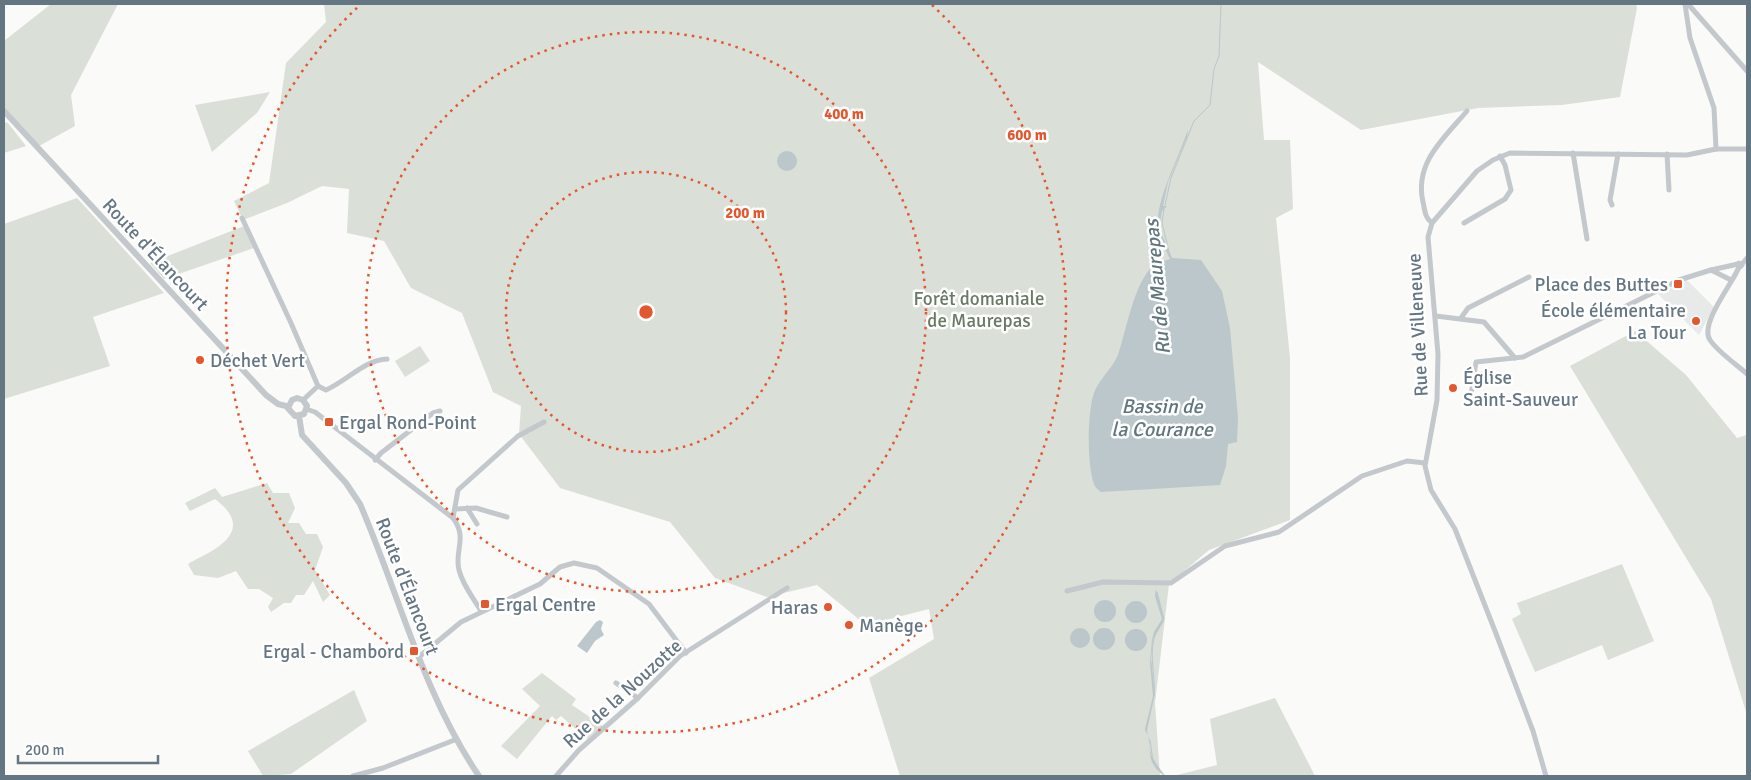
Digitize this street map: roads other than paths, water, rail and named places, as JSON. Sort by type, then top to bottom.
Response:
[{"type":"street","points":[[1686,4],[1747,71]]},
{"type":"street","points":[[1686,4],[1690,38],[1714,108],[1716,149]]},
{"type":"street","name":"Route d'Élancourt","points":[[4,111],[266,395],[288,408]]},
{"type":"street","points":[[1467,111],[1432,151],[1424,165],[1422,196],[1427,219],[1432,223],[1477,171],[1500,156],[1510,154],[1573,153],[1687,155],[1716,149],[1747,149]]},
{"type":"street","points":[[1573,153],[1587,239]]},
{"type":"street","points":[[1612,205],[1610,200],[1618,154]]},
{"type":"street","points":[[1667,154],[1669,190]]},
{"type":"street","points":[[1464,223],[1505,199],[1511,190],[1505,165],[1500,156]]},
{"type":"street","points":[[242,218],[318,386],[326,390],[340,384],[378,359],[387,359]]},
{"type":"street","name":"Rue de Villeneuve","points":[[1432,223],[1428,237],[1436,316],[1438,354],[1437,400],[1425,462],[1431,490],[1455,529],[1495,631],[1533,731],[1546,776]]},
{"type":"street","points":[[1747,258],[1739,265],[1710,319],[1707,331],[1709,340],[1747,374]]},
{"type":"street","points":[[1471,395],[1476,362],[1523,357],[1679,280],[1711,270],[1739,265]]},
{"type":"street","points":[[1711,270],[1731,280]]},
{"type":"street","points":[[1461,318],[1468,308],[1529,277]]},
{"type":"street","points":[[1436,316],[1484,322],[1515,358]]},
{"type":"street","points":[[304,400],[318,386]]},
{"type":"street","points":[[304,400],[297,398],[292,400],[288,408],[292,415],[299,416],[306,409]]},
{"type":"street","points":[[304,400],[306,409]]},
{"type":"street","points":[[306,409],[314,412],[453,518],[457,523],[461,536],[458,567],[463,584],[480,611]]},
{"type":"street","points":[[375,460],[381,453],[433,413],[440,411]]},
{"type":"street","name":"Route d'Élancourt","points":[[299,416],[302,435],[346,483],[360,504],[432,688],[457,739],[479,776]]},
{"type":"street","points":[[453,518],[458,490],[518,436],[544,422]]},
{"type":"street","points":[[1067,591],[1103,582],[1171,584],[1225,546],[1279,532],[1362,476],[1407,461],[1425,462]]},
{"type":"street","points":[[455,508],[476,508],[507,517]]},
{"type":"street","points":[[467,508],[477,524]]},
{"type":"street","points":[[420,656],[461,622],[480,611],[540,584],[560,567],[574,563],[597,568],[649,604],[686,653]]},
{"type":"street","name":"Rue de la Nouzotte","points":[[556,776],[583,746],[638,698],[680,656],[787,588]]},
{"type":"street","points":[[616,684],[638,698]]},
{"type":"street","points":[[353,776],[383,768],[457,739]]},
{"type":"water","name":"Bassin de la Courance","points":[[1188,129],[1187,137],[1168,181],[1184,140]]},
{"type":"water","points":[[787,151],[794,154],[797,161],[794,168],[787,171],[780,168],[777,161],[780,154]]},
{"type":"water","name":"Bassin de la Courance","points":[[1168,182],[1163,206],[1167,206],[1162,211],[1159,228],[1172,258],[1201,260],[1222,291],[1230,328],[1238,418],[1237,442],[1228,444],[1226,466],[1220,485],[1101,492],[1094,484],[1090,465],[1089,426],[1092,402],[1096,388],[1118,355],[1131,308],[1140,285],[1154,265],[1170,259],[1160,234],[1158,226],[1158,215]]},
{"type":"water","points":[[1156,589],[1164,621],[1153,639],[1151,659],[1155,694],[1147,730],[1148,736],[1145,730],[1153,696],[1150,663],[1152,640],[1154,632],[1162,619],[1155,596]]},
{"type":"water","points":[[1101,600],[1109,600],[1116,607],[1116,615],[1109,622],[1101,622],[1094,615],[1094,607]]},
{"type":"water","points":[[1136,601],[1144,604],[1147,612],[1144,620],[1136,623],[1128,620],[1125,612],[1128,604]]},
{"type":"water","points":[[600,620],[603,622],[601,629],[604,635],[595,641],[587,653],[577,646],[596,622]]},
{"type":"water","points":[[1080,628],[1087,631],[1090,638],[1087,645],[1080,648],[1073,645],[1070,638],[1073,631]]},
{"type":"water","points":[[1104,628],[1112,631],[1115,639],[1112,647],[1104,650],[1096,647],[1093,639],[1096,631]]},
{"type":"water","points":[[1136,629],[1144,632],[1147,640],[1144,648],[1136,651],[1128,648],[1125,640],[1128,632]]},
{"type":"water","points":[[1150,748],[1151,755],[1164,776],[1153,763],[1151,758]]},
{"type":"waterway","name":"Ru de Maurepas","points":[[1165,205],[1171,178],[1194,121],[1210,105],[1214,69],[1219,56],[1221,4]]},
{"type":"waterway","name":"Ru de Maurepas","points":[[1164,209],[1162,223],[1170,256]]},
{"type":"waterway","name":"Ru de Maurepas","points":[[1157,592],[1164,619]]},
{"type":"waterway","name":"Ru de Maurepas","points":[[1154,696],[1152,652],[1155,635],[1159,627]]},
{"type":"waterway","name":"Ru de Maurepas","points":[[1146,728],[1148,719]]},
{"type":"waterway","name":"Ru de Maurepas","points":[[1150,740],[1153,761],[1165,776]]},
{"type":"place","name":"Place des Buttes","points":[[1678,284]]},
{"type":"place","name":"École élémentaire La Tour","points":[[1696,321]]},
{"type":"place","name":"Déchet Vert","points":[[200,360]]},
{"type":"place","name":"Église Saint-Sauveur","points":[[1453,388]]},
{"type":"place","name":"Ergal Rond-Point","points":[[329,422]]},
{"type":"place","name":"Ergal Centre","points":[[485,604]]},
{"type":"place","name":"Haras","points":[[828,607]]},
{"type":"place","name":"Manège","points":[[849,625]]},
{"type":"place","name":"Ergal - Chambord","points":[[414,651]]},
{"type":"park label","name":"Forêt domaniale de Maurepas","points":[[979,309]]}]
